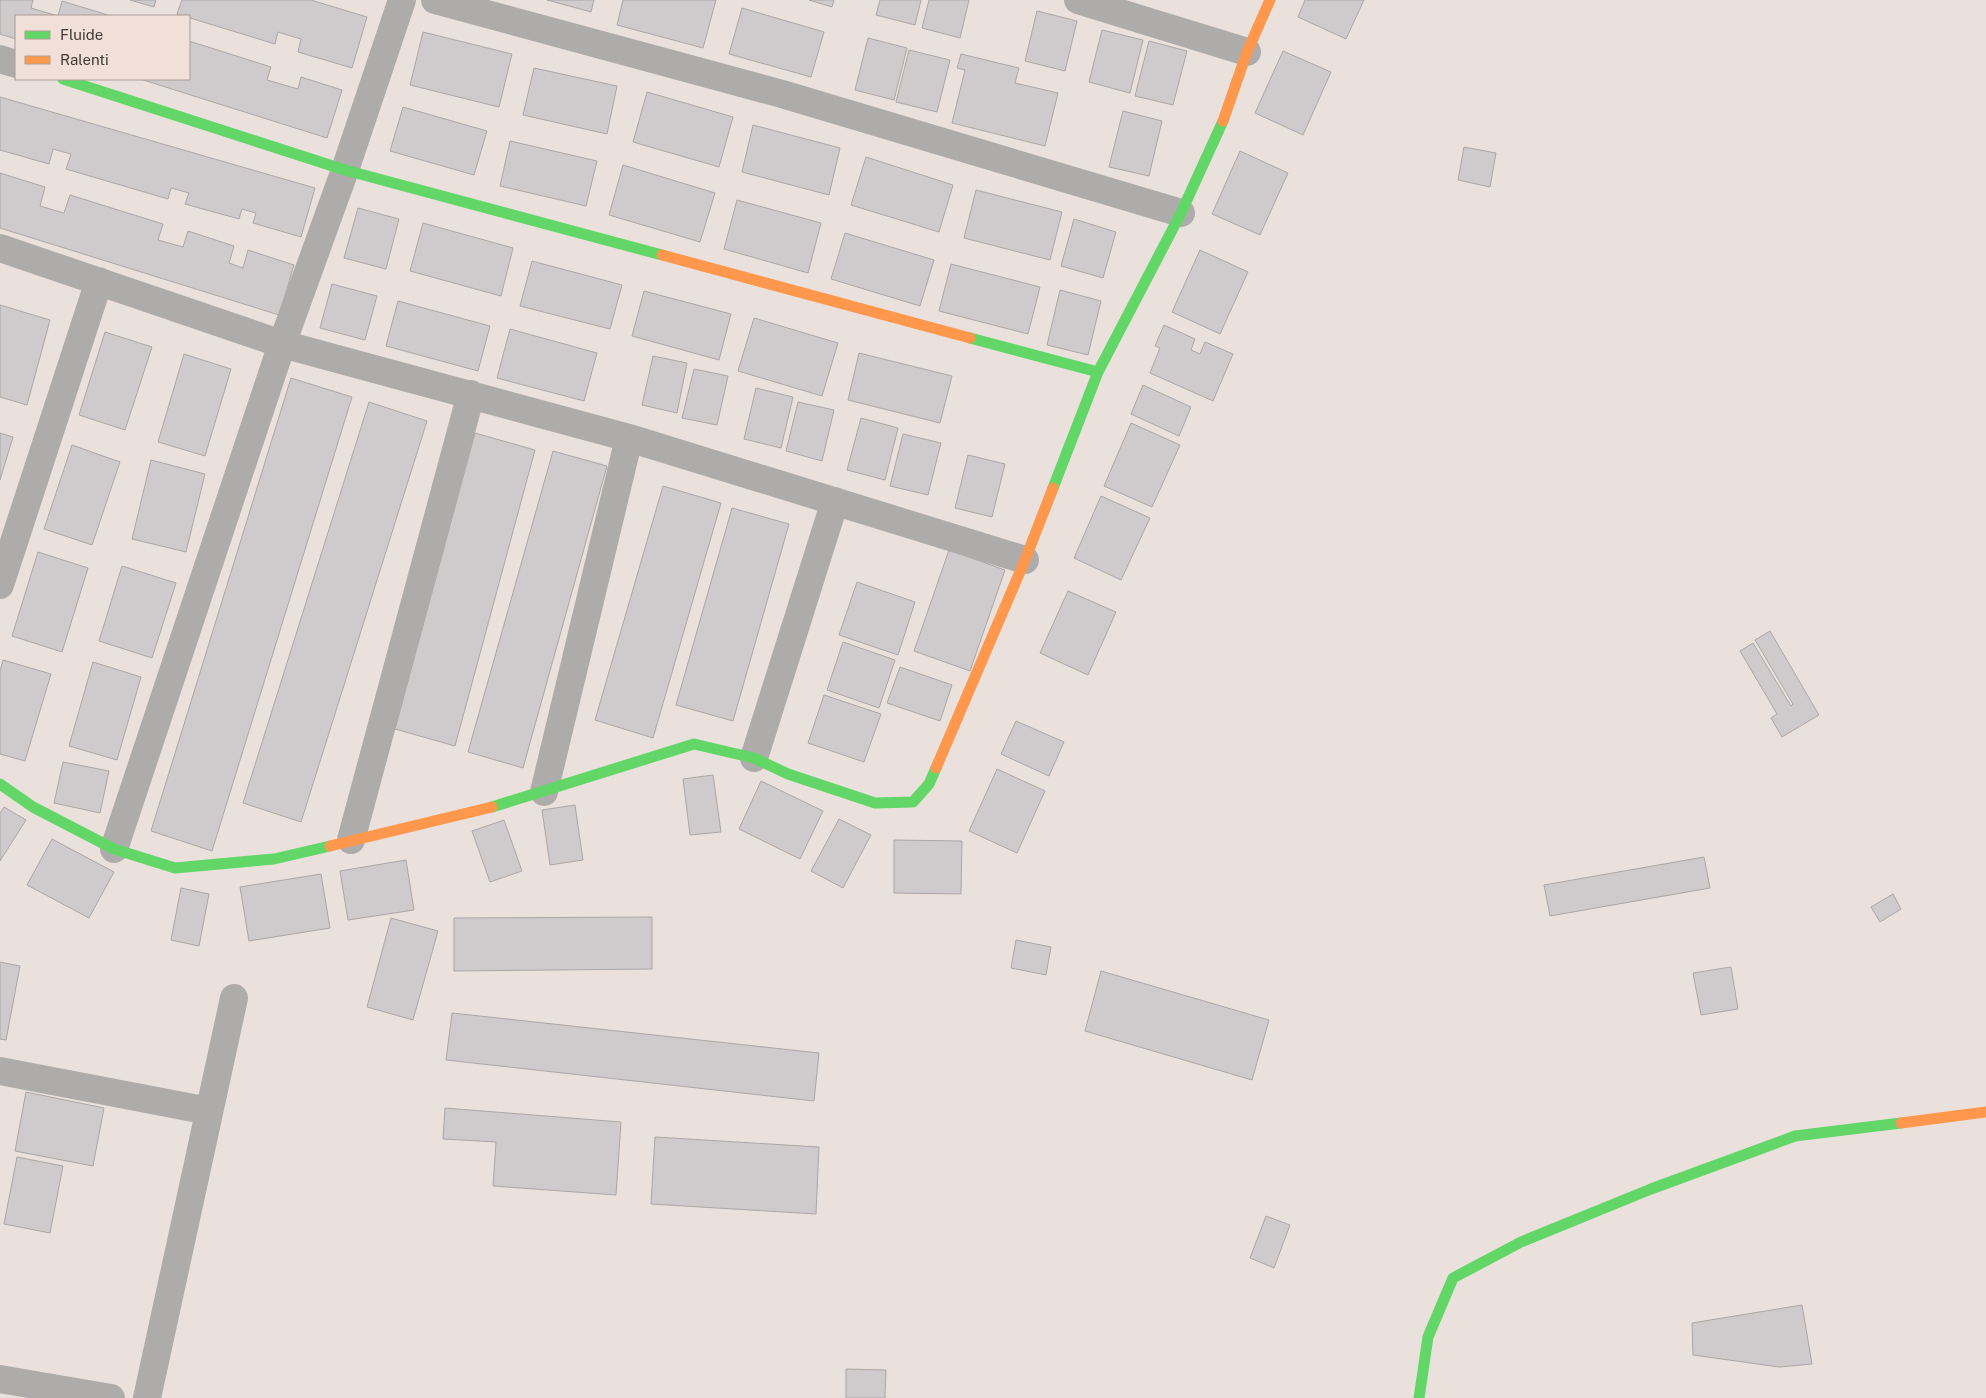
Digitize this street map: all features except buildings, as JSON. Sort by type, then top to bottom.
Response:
[{"type":"street","points":[[114,849],[282,344],[345,170],[402,0]]},
{"type":"street","points":[[435,0],[782,94],[1181,213]]},
{"type":"street","points":[[1078,0],[1247,52]]},
{"type":"street","points":[[0,784],[33,807],[114,849],[175,868],[274,859],[544,792],[694,744],[754,758],[788,774],[875,803],[913,802],[929,784],[1025,560],[1098,372],[1181,213],[1226,112],[1247,52],[1270,0]]},
{"type":"street","points":[[0,58],[15,64]]},
{"type":"street","points":[[66,80],[345,170],[1098,372]]},
{"type":"street","points":[[0,248],[282,344],[629,438],[1025,560]]},
{"type":"street","points":[[0,585],[99,281]]},
{"type":"street","points":[[351,840],[471,394]]},
{"type":"street","points":[[544,792],[629,438]]},
{"type":"street","points":[[754,758],[834,501]]},
{"type":"street","points":[[147,1398],[234,998]]},
{"type":"street","points":[[0,1072],[209,1111]]},
{"type":"street","points":[[1419,1398],[1428,1337],[1453,1278],[1521,1242],[1652,1189],[1795,1136],[1986,1112]]},
{"type":"street","points":[[0,1379],[111,1398]]},
{"type":"traffic: fast","points":[[66,80],[345,170],[662,255]]},
{"type":"traffic: fast","points":[[1053,488],[1098,372],[1181,213],[1223,121]]},
{"type":"traffic: fast","points":[[970,338],[1098,372]]},
{"type":"traffic: fast","points":[[492,807],[694,744],[754,758],[788,774],[875,803],[913,802],[929,784],[936,768]]},
{"type":"traffic: fast","points":[[0,784],[33,807],[114,849],[175,868],[274,859],[330,846]]},
{"type":"traffic: fast","points":[[1419,1398],[1428,1337],[1453,1278],[1521,1242],[1651,1189],[1795,1136],[1901,1123]]},
{"type":"traffic: slow","points":[[1223,121],[1247,52],[1270,0]]},
{"type":"traffic: slow","points":[[662,255],[970,338]]},
{"type":"traffic: slow","points":[[936,768],[1025,560],[1053,488]]},
{"type":"traffic: slow","points":[[330,846],[492,807]]},
{"type":"traffic: slow","points":[[1901,1123],[1986,1112]]}]
